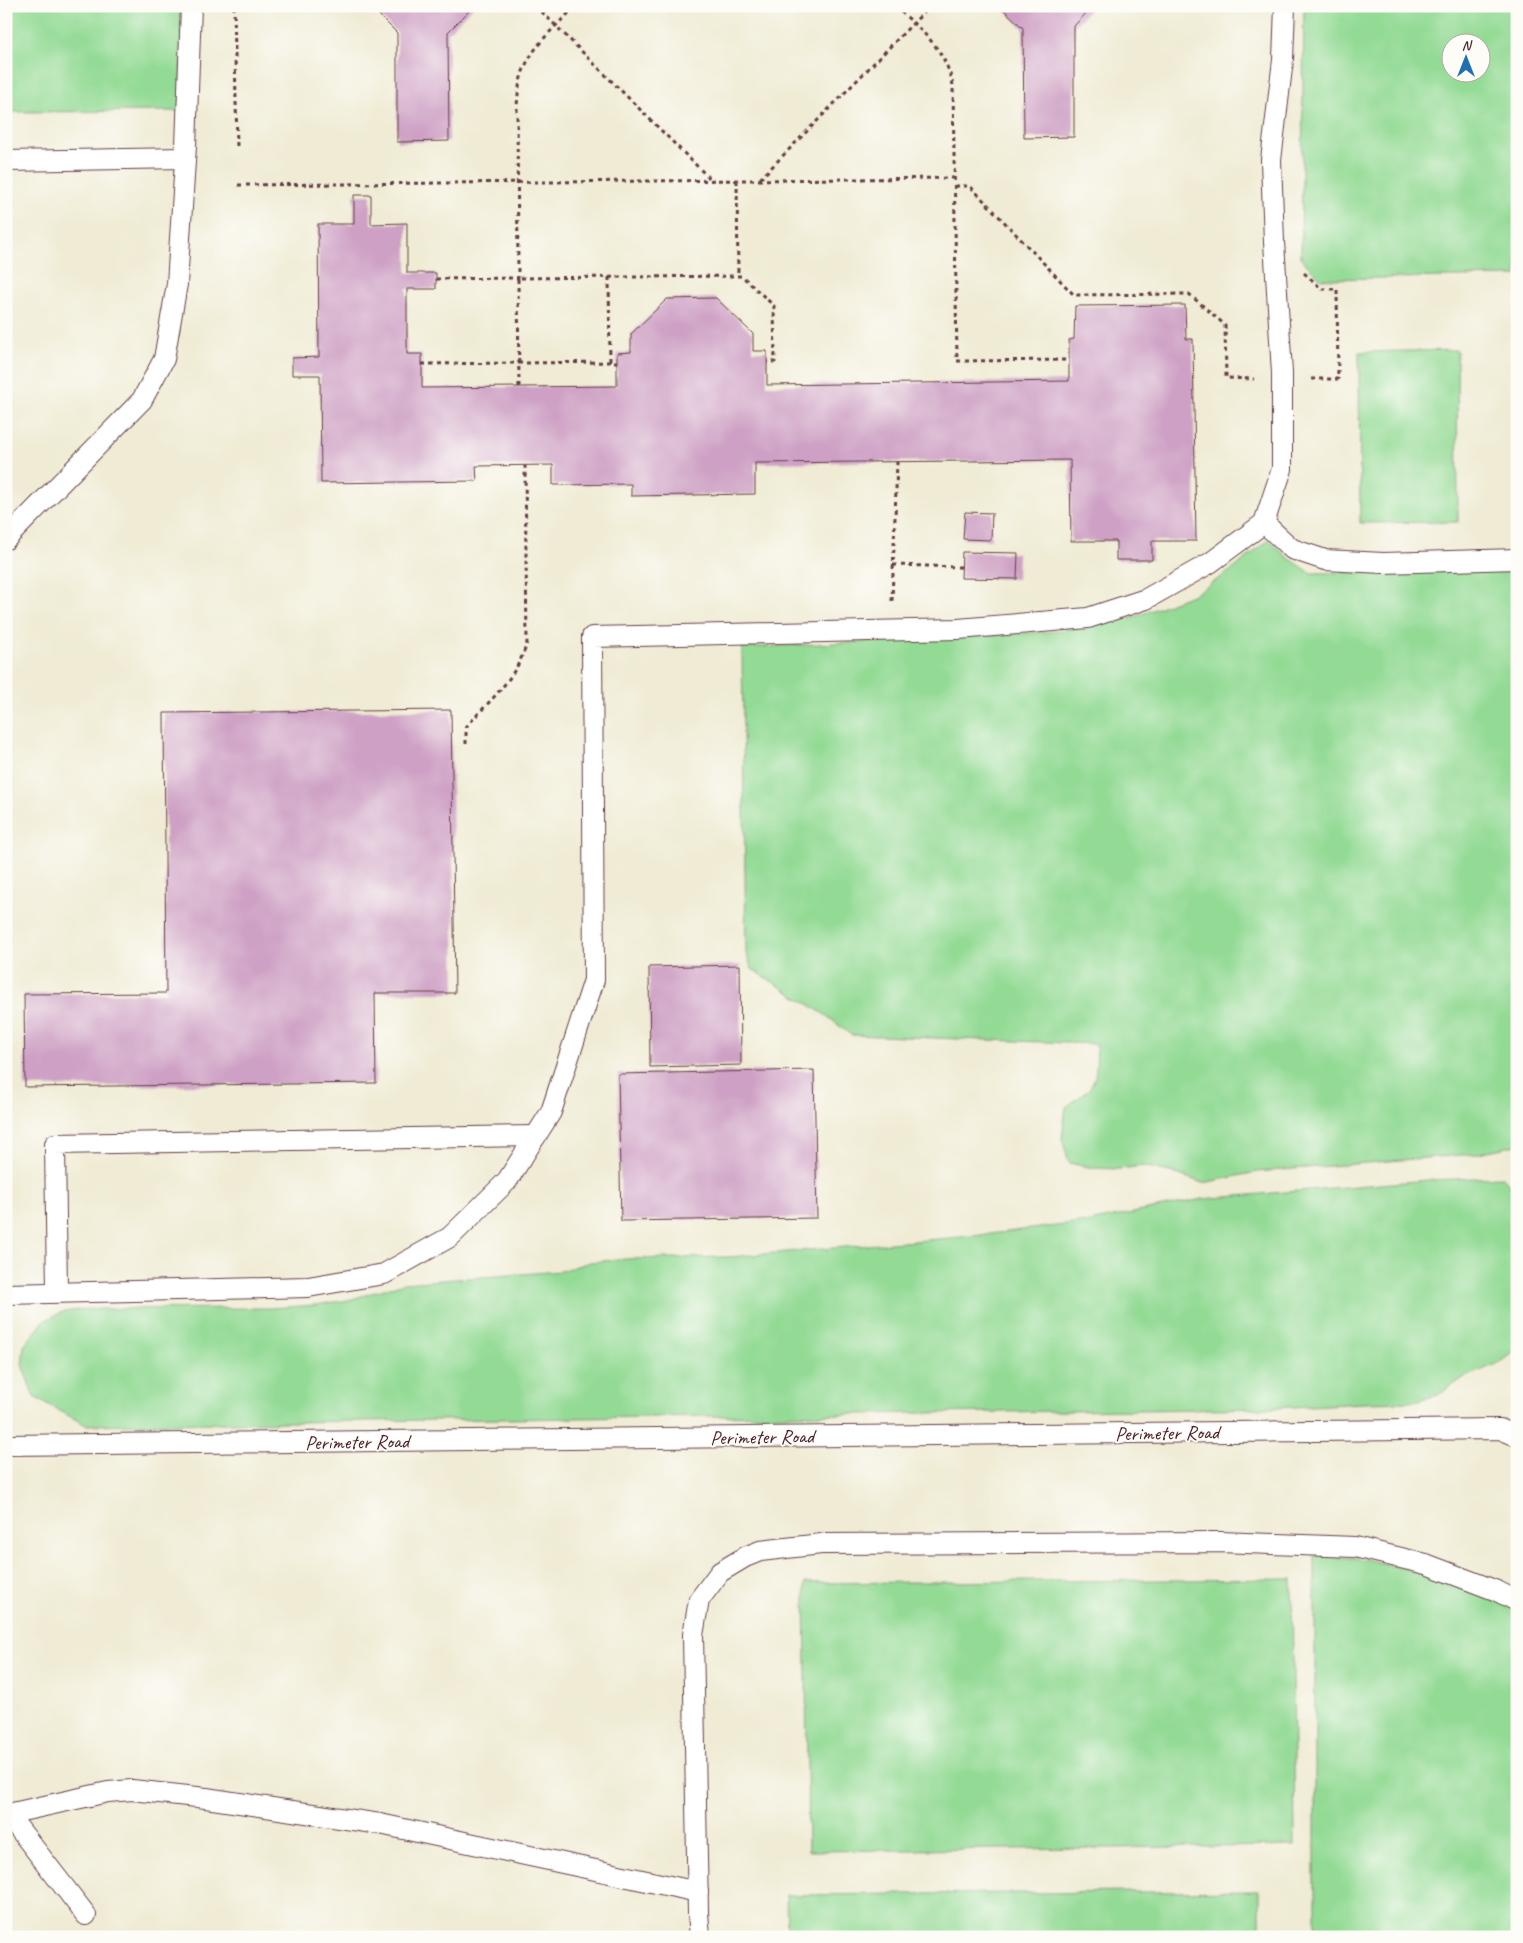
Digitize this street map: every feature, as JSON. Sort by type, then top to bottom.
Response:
[{"type":"lane","points":[[9,533],[142,400],[164,359],[177,284],[185,158],[191,6]]},
{"type":"lane","points":[[6,1294],[308,1287],[384,1274],[450,1237],[507,1181],[551,1112],[594,980],[592,637],[958,629],[1088,618],[1146,598],[1210,563],[1264,523],[1282,470],[1282,379],[1271,160],[1283,60],[1285,6]]},
{"type":"lane","points":[[6,161],[185,158]]},
{"type":"lane","points":[[1264,523],[1292,549],[1325,560],[1383,563],[1517,559]]},
{"type":"lane","points":[[57,1292],[55,1144],[536,1136]]},
{"type":"lane","name":"Perimeter Road","points":[[6,1445],[1500,1429],[1517,1436]]},
{"type":"lane","points":[[700,1937],[693,1635],[699,1600],[720,1572],[745,1557],[760,1551],[821,1544],[1220,1542],[1355,1547],[1426,1564],[1497,1591],[1517,1601]]},
{"type":"lane","points":[[86,1915],[7,1813],[108,1792],[141,1791],[206,1798],[380,1824],[698,1892]]},
{"type":"path","points":[[234,6],[237,148]]},
{"type":"path","points":[[536,6],[711,180]]},
{"type":"path","points":[[519,387],[517,105],[520,80],[527,63],[555,26],[576,6]]},
{"type":"path","points":[[895,6],[933,42],[944,57],[950,71],[954,105],[957,361],[1069,360]]},
{"type":"path","points":[[760,180],[930,6]]},
{"type":"path","points":[[238,185],[955,178]]},
{"type":"path","points":[[737,180],[738,276]]},
{"type":"path","points":[[955,186],[970,186],[1074,295],[1189,294],[1225,325],[1226,378],[1338,379],[1337,289],[1322,289],[1303,272]]},
{"type":"path","points":[[436,279],[742,276],[774,306],[775,362],[767,362]]},
{"type":"path","points":[[609,277],[610,362]]},
{"type":"path","points":[[422,364],[617,362]]},
{"type":"path","points":[[892,604],[897,462]]},
{"type":"path","points":[[466,744],[466,727],[515,672],[527,643],[525,466]]},
{"type":"path","points":[[893,565],[961,567]]},
{"type":"green space","points":[[6,6],[181,6],[181,111],[6,112]]},
{"type":"green space","points":[[1304,6],[1517,6],[1517,276],[1321,279],[1301,259]]},
{"type":"green space","points":[[1457,350],[1458,522],[1360,523],[1359,352]]},
{"type":"green space","points":[[1269,540],[1287,557],[1311,573],[1517,570],[1517,1145],[1474,1154],[1257,1172],[1203,1183],[1170,1172],[1143,1166],[1119,1169],[1094,1168],[1069,1163],[1062,1139],[1066,1107],[1085,1093],[1094,1082],[1097,1044],[851,1035],[827,1016],[752,969],[746,953],[742,648],[1049,632],[1134,617],[1195,594],[1233,569]]},
{"type":"green space","points":[[1503,1177],[1517,1194],[1517,1349],[1499,1363],[1465,1377],[1438,1395],[1410,1402],[1276,1408],[86,1425],[34,1397],[22,1365],[24,1346],[44,1321],[62,1312],[86,1309],[272,1308],[315,1305],[349,1300],[404,1283],[561,1271],[590,1262],[627,1259],[729,1257],[973,1236],[1089,1222],[1202,1199],[1428,1180]]},
{"type":"green space","points":[[1315,1555],[1365,1559],[1418,1572],[1480,1592],[1517,1610],[1517,1937],[1315,1937]]},
{"type":"green space","points":[[1292,1579],[1295,1846],[808,1851],[805,1583]]},
{"type":"green space","points":[[1260,1891],[1260,1937],[787,1937],[786,1895]]},
{"type":"building","points":[[263,6],[312,6],[312,8],[263,8]]},
{"type":"building","points":[[370,6],[474,6],[448,32],[449,141],[397,142],[397,33]]},
{"type":"building","points":[[1000,6],[1093,6],[1074,26],[1074,137],[1024,138],[1023,28]]},
{"type":"building","points":[[354,195],[371,195],[371,224],[407,223],[407,273],[436,273],[436,289],[407,289],[407,354],[422,354],[422,388],[617,386],[617,353],[631,352],[631,334],[667,299],[716,298],[753,334],[753,351],[767,351],[767,385],[1069,381],[1069,340],[1074,339],[1075,306],[1185,305],[1186,339],[1193,339],[1196,541],[1152,541],[1152,560],[1116,560],[1116,541],[1071,541],[1070,460],[755,463],[755,494],[631,496],[631,484],[553,485],[553,465],[476,466],[477,481],[321,483],[320,375],[292,375],[292,358],[319,357],[318,224],[354,224]]},
{"type":"building","points":[[965,512],[992,513],[991,540],[963,539]]},
{"type":"building","points":[[962,552],[1018,553],[1017,579],[961,578]]},
{"type":"building","points":[[451,710],[455,993],[375,993],[376,1083],[25,1087],[24,994],[166,993],[164,713]]},
{"type":"building","points":[[740,965],[741,1065],[650,1067],[649,967]]},
{"type":"building","points":[[814,1070],[817,1218],[621,1221],[618,1074]]}]
